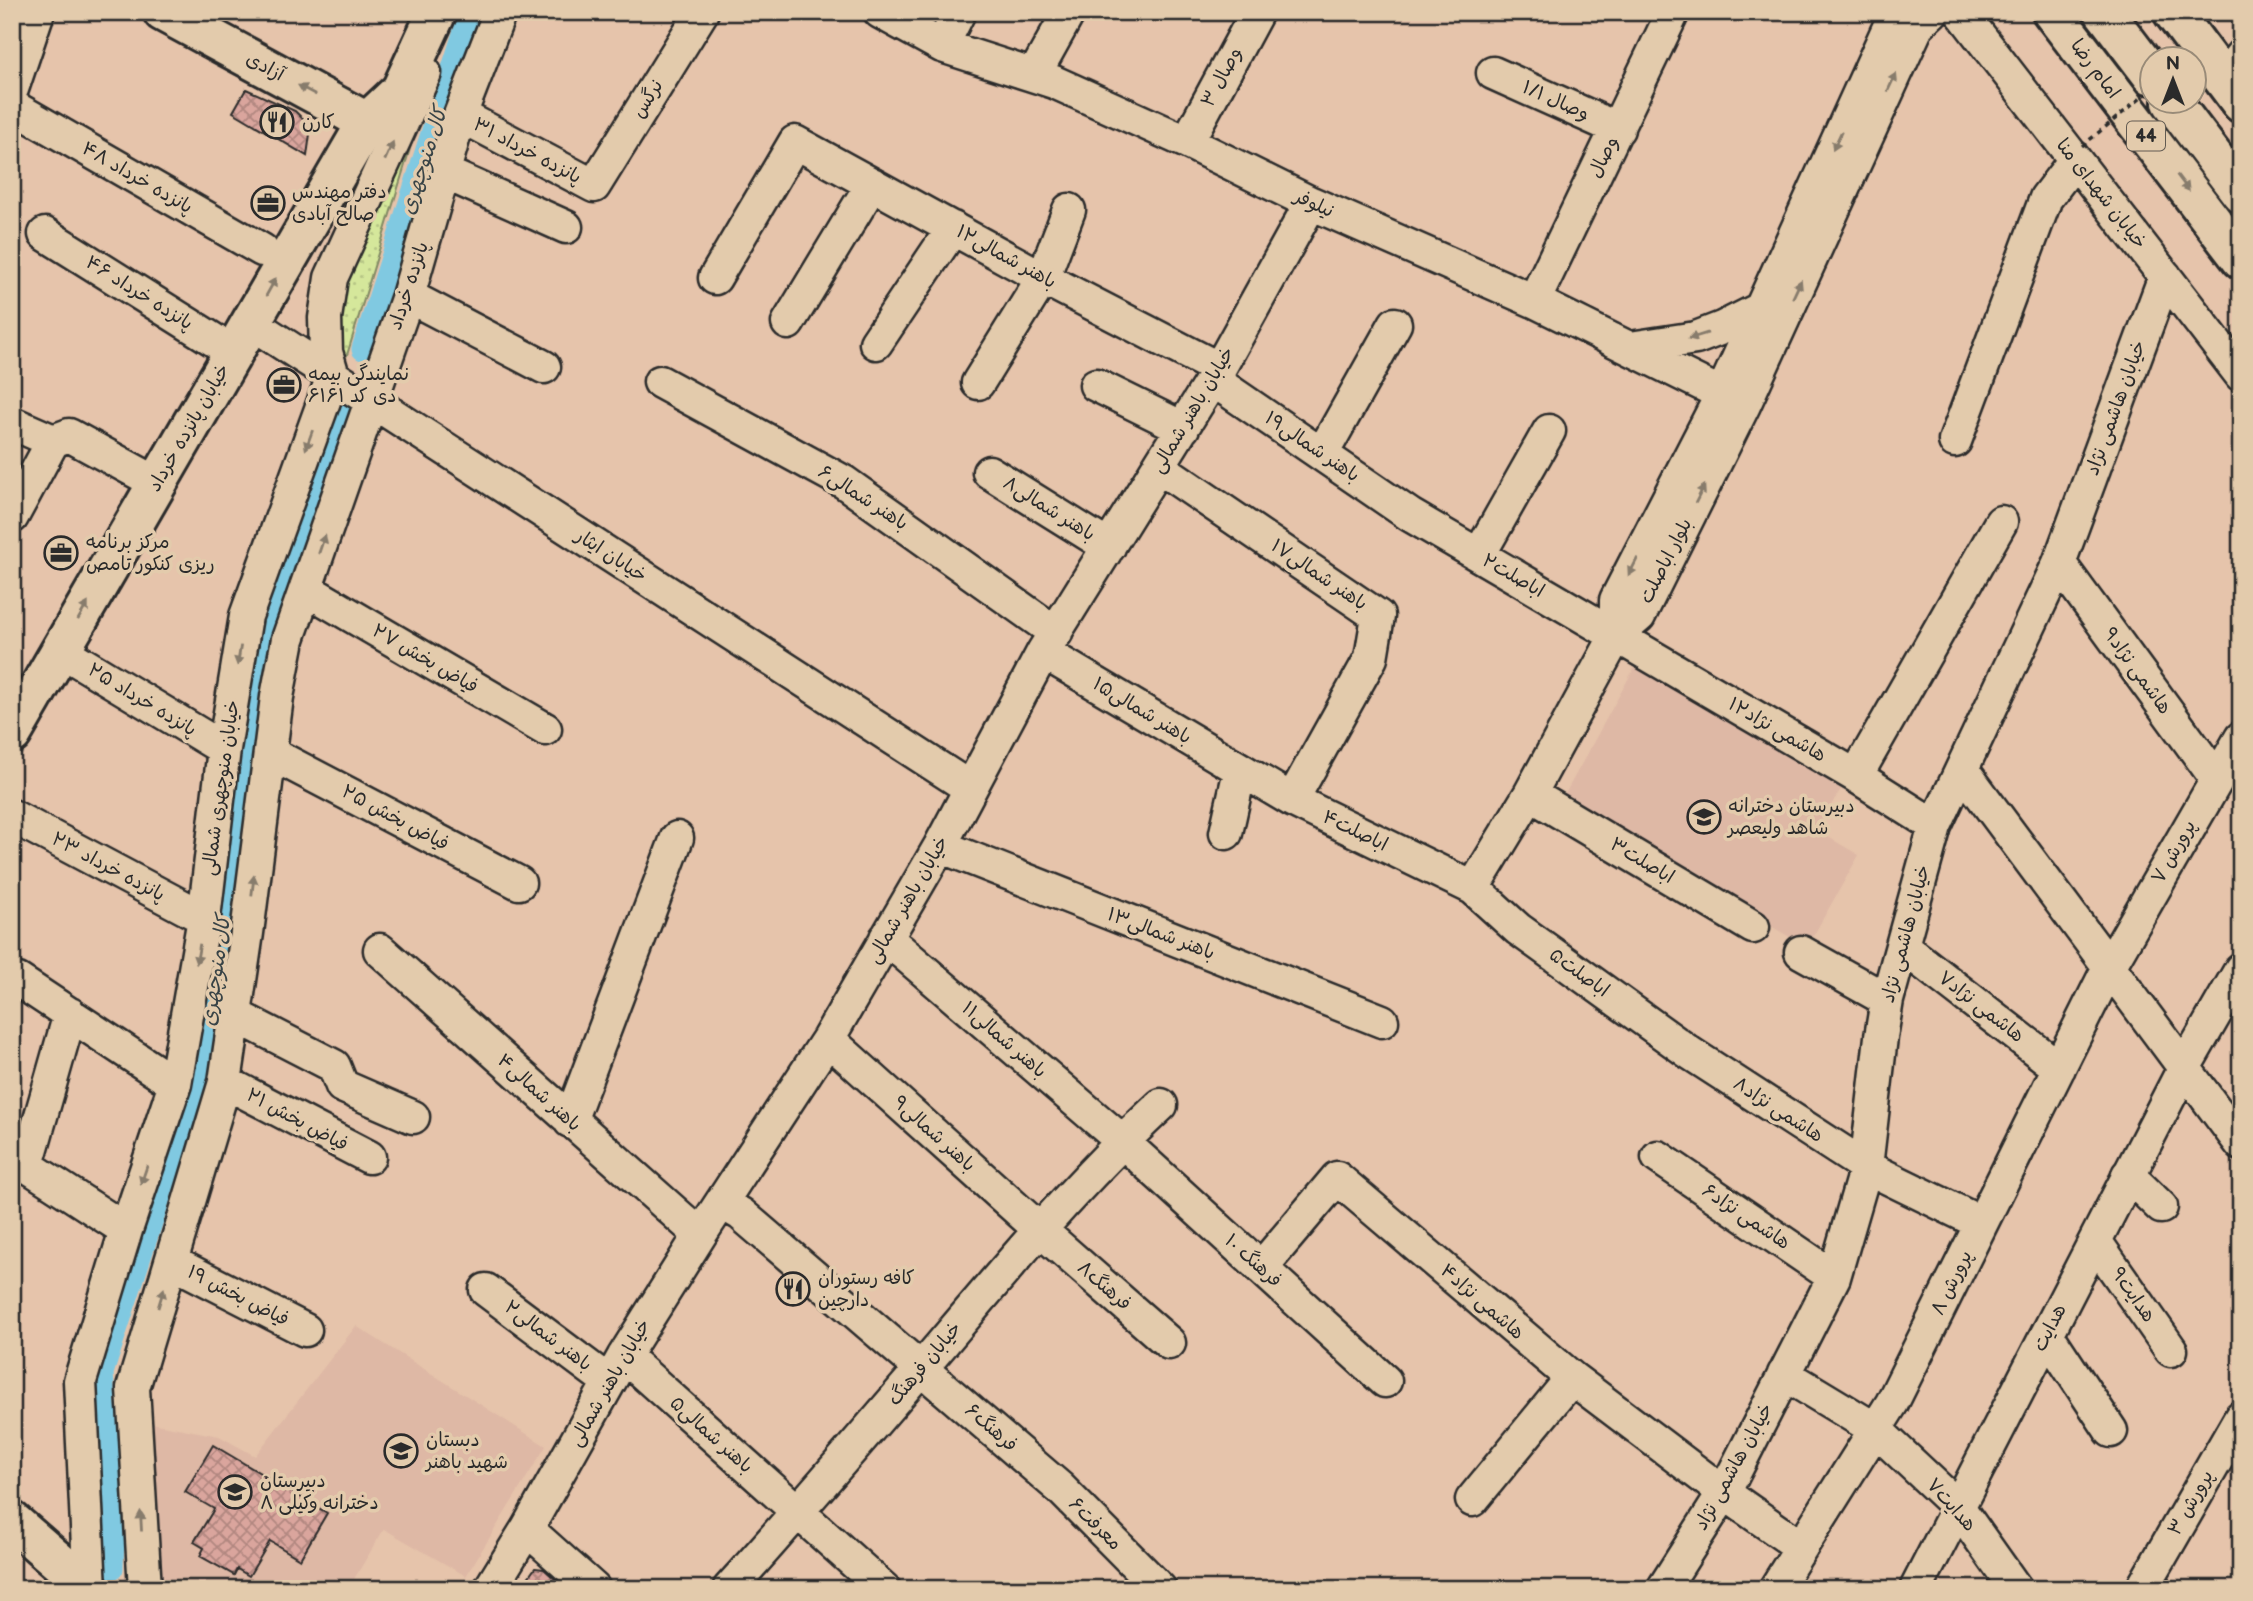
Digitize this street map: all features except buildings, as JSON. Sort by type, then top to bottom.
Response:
[{"type":"main road","name":"آزادی","points":[[163,12],[367,122]]},
{"type":"main road","name":"خیابان پانزده خرداد","points":[[12,734],[367,122],[377,80],[412,12]]},
{"type":"main road","name":"خیابان پانزده خرداد","points":[[367,122],[401,90],[437,12]]},
{"type":"main road","name":"امام رضا","points":[[2052,12],[2241,259]]},
{"type":"main road","points":[[2104,12],[2138,58]]},
{"type":"main road","points":[[2173,12],[2235,80]]},
{"type":"main road","name":"44","points":[[2183,116],[2241,193]]},
{"type":"main road","points":[[12,1521],[90,1589]]},
{"type":"street","points":[[12,89],[38,12]]},
{"type":"street","points":[[333,376],[326,352],[324,318],[331,278],[445,28],[445,12]]},
{"type":"street","name":"پانزده خرداد","points":[[370,400],[408,296],[460,115],[500,12]]},
{"type":"street","name":"نرگس","points":[[594,187],[702,12]]},
{"type":"street","name":"نیلوفر","points":[[880,12],[942,46],[1054,82],[1187,142],[1311,203],[1534,301],[1733,399]]},
{"type":"street","points":[[942,46],[960,12]]},
{"type":"street","points":[[1034,75],[1069,12]]},
{"type":"street","name":"وصال ۳","points":[[1187,142],[1257,12]]},
{"type":"street","name":"وصال","points":[[1534,301],[1673,12]]},
{"type":"street","name":"خیابان شهدای منا","points":[[1961,12],[2078,153],[2165,276],[2241,375]]},
{"type":"street","name":"بلوار اباصلت","points":[[1733,399],[1760,309],[1908,14]]},
{"type":"street","name":"بلوار اباصلت","points":[[1473,888],[1530,794],[1616,636],[1639,616],[1733,399],[1908,14]]},
{"type":"street","name":"وصال ۱/۱","points":[[1493,73],[1618,129]]},
{"type":"street","name":"پانزده خرداد ۴۸","points":[[12,106],[262,250]]},
{"type":"street","name":"پانزده خرداد ۳۱","points":[[460,115],[594,187]]},
{"type":"street","name":"باهنر شمالی۱۲","points":[[715,278],[795,142],[1216,374]]},
{"type":"street","points":[[1955,441],[2046,198],[2078,153]]},
{"type":"street","points":[[443,172],[566,227]]},
{"type":"street","points":[[788,323],[872,184]]},
{"type":"street","name":"خیابان باهنر شمالی","points":[[490,1589],[527,1529],[616,1369],[699,1235],[828,1039],[940,846],[1049,643],[1216,374],[1311,203]]},
{"type":"street","points":[[978,383],[1043,278],[1069,210]]},
{"type":"street","points":[[876,343],[953,228]]},
{"type":"street","name":"پانزده خرداد ۴۶","points":[[45,234],[242,338]]},
{"type":"street","name":"خیابان هاشمی نژاد","points":[[1663,1589],[1724,1493],[1834,1277],[1866,1167],[1887,1000],[1935,826],[2059,563],[2165,276]]},
{"type":"street","points":[[408,296],[544,368]]},
{"type":"street","points":[[1630,348],[1696,338],[1760,309]]},
{"type":"street","points":[[1322,454],[1395,324]]},
{"type":"street","name":"خیابان ایثار","points":[[242,338],[333,376],[970,788]]},
{"type":"street","name":"باهنر شمالی۱۹","points":[[1216,374],[1322,454],[1410,515]]},
{"type":"street","name":"خیابان منوچهری شمالی","points":[[90,1589],[80,1381],[126,1230],[175,1084],[204,918],[224,749],[246,616],[333,376]]},
{"type":"street","name":"باهنر شمالی۶","points":[[660,382],[844,482],[1049,643]]},
{"type":"street","points":[[1096,385],[1183,428]]},
{"type":"street","points":[[145,1589],[133,1388],[225,1082],[277,697],[288,639],[370,400]]},
{"type":"street","points":[[12,424],[53,441]]},
{"type":"street","points":[[1479,555],[1549,431]]},
{"type":"street","points":[[12,517],[53,441],[69,435],[157,483]]},
{"type":"street","name":"باهنر شمالی۱۷","points":[[1159,467],[1378,616],[1371,658],[1292,800]]},
{"type":"street","name":"باهنر شمالی۸","points":[[989,472],[1109,547]]},
{"type":"street","name":"اباصلت۲","points":[[1410,515],[1616,636]]},
{"type":"street","points":[[1856,776],[2001,522]]},
{"type":"street","name":"هاشمی نژاد۹","points":[[2059,563],[2216,778]]},
{"type":"street","name":"فیاض بخش ۲۷","points":[[306,589],[545,729]]},
{"type":"street","name":"هاشمی نژاد۱۲","points":[[1616,636],[1856,776],[1935,826]]},
{"type":"street","name":"باهنر شمالی۱۵","points":[[1049,643],[1240,770]]},
{"type":"street","name":"پانزده خرداد ۲۵","points":[[60,650],[224,749]]},
{"type":"street","name":"پرورش ۷","points":[[2109,967],[2241,738]]},
{"type":"street","name":"فیاض بخش ۲۵","points":[[270,753],[519,883]]},
{"type":"street","points":[[1962,769],[2241,1144]]},
{"type":"street","points":[[1226,833],[1240,770]]},
{"type":"street","name":"اباصلت۴","points":[[1240,770],[1292,800],[1473,888]]},
{"type":"street","name":"اباصلت۳","points":[[1530,794],[1753,927]]},
{"type":"street","name":"پانزده خرداد ۲۳","points":[[12,816],[204,918]]},
{"type":"street","points":[[570,1121],[677,838]]},
{"type":"street","name":"باهنر شمالی۱۳","points":[[940,846],[1382,1021]]},
{"type":"street","name":"اباصلت۵","points":[[1473,888],[1518,929],[1690,1054]]},
{"type":"street","name":"باهنر شمالی۱۱","points":[[886,938],[1122,1141]]},
{"type":"street","name":"هاشمی نژاد۷","points":[[1903,947],[2059,1068]]},
{"type":"street","name":"باهنر شمالی۴","points":[[380,950],[699,1235]]},
{"type":"street","points":[[1801,952],[1887,1000]]},
{"type":"street","name":"پرورش ۸","points":[[1775,1589],[1892,1403],[2109,967]]},
{"type":"street","name":"هدایت","points":[[1916,1589],[2183,1068],[2241,970]]},
{"type":"street","points":[[18,980],[175,1084]]},
{"type":"street","points":[[70,1014],[20,1161],[126,1230]]},
{"type":"street","points":[[235,1015],[334,1066],[342,1086],[413,1117]]},
{"type":"street","name":"باهنر شمالی۹","points":[[828,1039],[1039,1229]]},
{"type":"street","name":"هاشمی نژاد۸","points":[[1690,1054],[1866,1167],[1981,1223]]},
{"type":"street","name":"فیاض بخش ۲۱","points":[[225,1082],[369,1157]]},
{"type":"street","name":"خیابان فرهنگ","points":[[729,1589],[798,1513],[1039,1229],[1122,1141],[1161,1105]]},
{"type":"street","name":"فرهنگ ۱۰","points":[[1122,1141],[1385,1381]]},
{"type":"street","name":"هاشمی نژاد۶","points":[[1658,1157],[1834,1277]]},
{"type":"street","points":[[2128,1175],[2161,1207]]},
{"type":"street","name":"هاشمی نژاد۴","points":[[1261,1268],[1337,1178],[1572,1378],[1724,1493],[1801,1546]]},
{"type":"street","name":"فرهنگ۶","points":[[722,1203],[741,1214],[1060,1488]]},
{"type":"street","name":"فرهنگ۸","points":[[1039,1229],[1169,1343]]},
{"type":"street","name":"هدایت۹","points":[[2095,1241],[2171,1350]]},
{"type":"street","name":"فیاض بخش ۱۹","points":[[172,1262],[304,1330]]},
{"type":"street","name":"باهنر شمالی۲","points":[[486,1290],[616,1369]]},
{"type":"street","points":[[2047,1334],[2112,1431]]},
{"type":"street","name":"باهنر شمالی۵","points":[[616,1369],[798,1513],[884,1589]]},
{"type":"street","name":"هدایت۷","points":[[1784,1374],[1875,1429],[1958,1507],[2016,1589]]},
{"type":"street","points":[[1472,1500],[1572,1378]]},
{"type":"street","name":"پرورش ۳","points":[[2142,1589],[2241,1417]]},
{"type":"street","name":"معرفت۶","points":[[1060,1488],[1160,1589]]},
{"type":"street","points":[[527,1529],[594,1589]]},
{"type":"path","points":[[2078,153],[2138,100]]},
{"type":"shaded area","name":"دبیرستان دخترانه شاهد ولیعصر","points":[[1637,663],[1841,789],[1816,830],[1859,855],[1807,947],[1560,803]]},
{"type":"shaded area","points":[[356,1326],[546,1446],[466,1576],[384,1529],[348,1589],[181,1589],[158,1573],[141,1421],[219,1436],[255,1456]]},
{"type":"green space","points":[[412,142],[347,355],[333,347],[335,297]]},
{"type":"waterway","name":"کال منوچهری","points":[[363,349],[471,12]]},
{"type":"waterway","name":"کال منوچهری","points":[[112,1568],[113,1530],[102,1373],[204,1060],[246,768],[247,734],[257,665],[343,412]]},
{"type":"place","name":"کارن","points":[[277,122]]},
{"type":"place","name":"دفتر مهندس صالح آبادی","points":[[268,203]]},
{"type":"place","name":"نمایندگی بیمه دی کد ۶۱۶۱","points":[[284,385]]},
{"type":"place","name":"مرکز برنامه ریزی کنکور تامص","points":[[61,553]]},
{"type":"place","name":"دبیرستان دخترانه شاهد ولیعصر","points":[[1704,817]]},
{"type":"place","name":"کافه رستوران دارچین","points":[[793,1289]]},
{"type":"place","name":"دبستان شهید باهنر","points":[[401,1451]]},
{"type":"place","name":"دبیرستان دخترانه وکیلی ۸","points":[[235,1492]]}]
